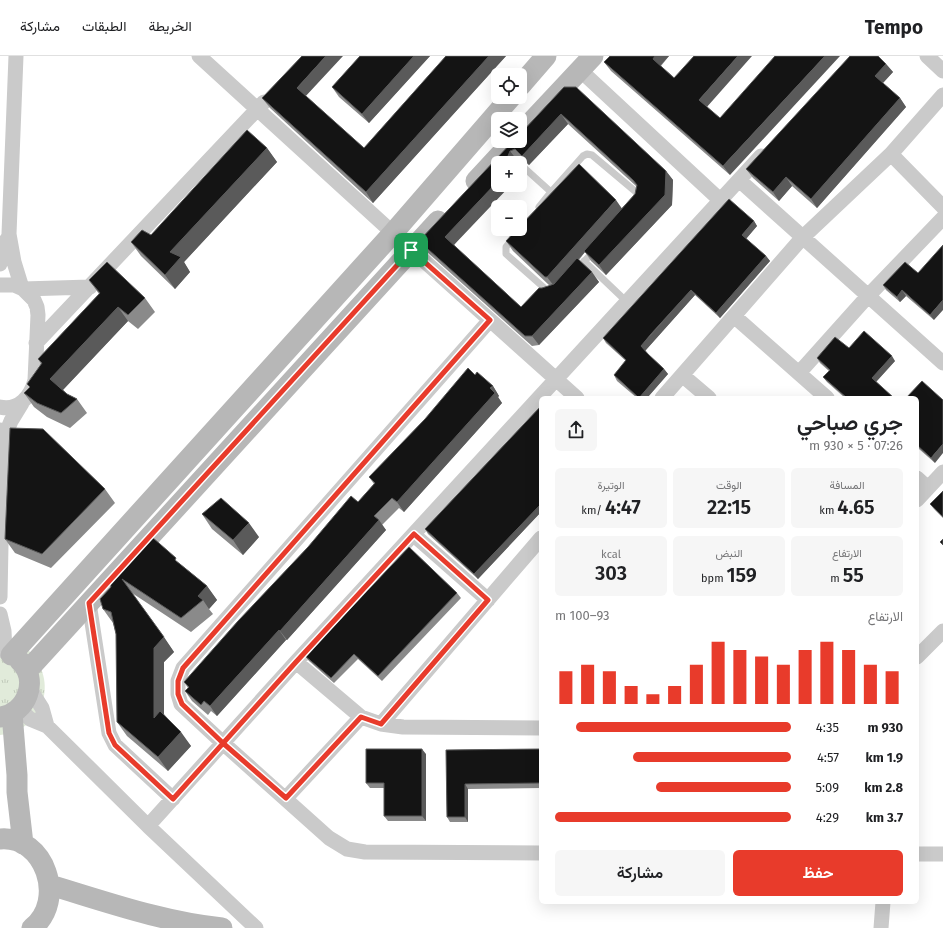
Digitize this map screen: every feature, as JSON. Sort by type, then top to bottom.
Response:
[{"type":"street","points":[[0,597],[2,436],[22,403],[33,389],[35,380],[38,315],[34,300],[22,288],[14,262],[9,234],[16,56]]},
{"type":"street","points":[[199,56],[392,233],[575,396]]},
{"type":"street","points":[[527,78],[546,56]]},
{"type":"street","points":[[927,56],[943,70]]},
{"type":"street","points":[[527,127],[587,63],[720,200]]},
{"type":"street","points":[[36,343],[272,93]]},
{"type":"street","points":[[664,396],[803,237],[891,154],[943,95]]},
{"type":"street","points":[[6,653],[392,233],[505,104]]},
{"type":"street","points":[[540,396],[772,144]]},
{"type":"street","points":[[891,154],[943,207]]},
{"type":"street","points":[[10,713],[27,698],[28,680],[89,603],[458,200],[514,155]]},
{"type":"street","points":[[739,180],[868,296],[942,359]]},
{"type":"street","points":[[799,373],[868,296],[943,218]]},
{"type":"street","points":[[0,264],[9,234]]},
{"type":"street","points":[[0,284],[14,285],[22,288],[90,286]]},
{"type":"street","points":[[734,316],[824,396]]},
{"type":"street","points":[[490,320],[183,668],[178,681],[178,694],[182,704],[224,744],[329,838],[347,849],[365,852],[539,853]]},
{"type":"street","points":[[682,375],[707,396]]},
{"type":"street","points":[[148,826],[539,397]]},
{"type":"street","points":[[0,407],[13,407],[22,403]]},
{"type":"street","points":[[919,498],[943,472]]},
{"type":"street","points":[[919,480],[928,488]]},
{"type":"street","points":[[414,534],[488,600]]},
{"type":"street","points":[[381,724],[539,540]]},
{"type":"street","points":[[89,603],[109,733],[115,745],[173,799]]},
{"type":"street","points":[[0,614],[4,631],[6,653]]},
{"type":"street","points":[[919,655],[942,634]]},
{"type":"street","points":[[6,653],[22,662],[28,680],[42,708],[47,726]]},
{"type":"street","points":[[296,662],[361,717],[381,724],[403,727],[539,728]]},
{"type":"street","points":[[10,713],[47,726],[148,826],[256,928]]},
{"type":"street","points":[[10,713],[23,844]]},
{"type":"street","points":[[286,798],[361,717]]},
{"type":"street","points":[[0,839],[6,838],[23,844],[34,851],[42,861],[47,873],[50,885],[49,900],[44,914],[32,928]]},
{"type":"street","points":[[919,854],[943,854]]},
{"type":"street","points":[[50,885],[151,915],[185,923],[222,928]]},
{"type":"street","points":[[881,928],[883,904]]},
{"type":"lane","points":[[536,210],[583,156],[587,154],[592,155],[636,192],[638,201],[633,206]]},
{"type":"lane","points":[[514,155],[551,192]]},
{"type":"lane","points":[[515,236],[506,247],[506,254],[548,293],[557,291]]},
{"type":"lane","points":[[570,276],[599,245]]},
{"type":"lane","points":[[584,261],[627,302]]},
{"type":"green space","points":[[0,639],[19,645],[28,650],[38,662],[43,675],[45,689],[37,714],[27,724],[15,731],[0,735]]},
{"type":"building","points":[[302,56],[326,56],[297,88],[364,148],[446,56],[489,56],[366,192],[262,98]]},
{"type":"building","points":[[360,56],[414,56],[362,114],[332,87]]},
{"type":"building","points":[[610,56],[655,56],[653,59],[674,78],[694,56],[738,56],[699,100],[720,118],[775,56],[825,56],[723,166],[604,62]]},
{"type":"building","points":[[850,56],[878,56],[886,64],[875,76],[900,98],[811,199],[786,177],[773,192],[746,169]]},
{"type":"building","points":[[564,87],[576,87],[666,171],[665,195],[599,265],[584,251],[635,194],[637,185],[561,114],[522,156],[515,149],[510,151],[508,156],[499,156],[506,148],[527,148],[527,127]]},
{"type":"building","points":[[247,130],[267,148],[170,252],[181,257],[165,275],[131,242],[142,230],[151,235]]},
{"type":"building","points":[[491,164],[491,188],[445,237],[521,307],[539,288],[554,284],[577,258],[592,272],[532,336],[525,336],[419,241]]},
{"type":"building","points":[[579,164],[616,200],[547,277],[545,277],[506,241],[511,236],[527,236],[527,219]]},
{"type":"building","points":[[729,199],[754,221],[742,235],[766,256],[716,313],[691,290],[651,334],[641,346],[664,369],[641,396],[637,396],[614,375],[626,360],[603,338]]},
{"type":"building","points":[[943,245],[943,300],[930,315],[902,290],[897,297],[883,285],[905,262],[918,273]]},
{"type":"building","points":[[107,262],[145,298],[128,315],[118,307],[50,379],[67,394],[77,399],[61,413],[37,403],[24,393],[30,387],[27,384],[42,363],[38,359],[100,293],[89,280]]},
{"type":"building","points":[[864,331],[892,356],[872,378],[892,396],[845,396],[823,377],[830,370],[817,358],[835,337],[849,348]]},
{"type":"building","points":[[468,368],[475,375],[477,372],[493,386],[490,388],[495,393],[397,502],[392,498],[374,516],[379,520],[280,631],[279,630],[210,706],[204,701],[201,705],[185,691],[189,687],[184,682],[238,621],[308,547],[351,496],[358,502],[375,483],[369,477],[425,419]]},
{"type":"building","points":[[922,381],[943,400],[943,444],[931,458],[919,447],[919,396],[908,396]]},
{"type":"building","points":[[539,408],[539,506],[474,574],[425,529]]},
{"type":"building","points":[[10,428],[43,429],[105,489],[42,554],[5,539]]},
{"type":"building","points":[[943,491],[943,517],[930,504]]},
{"type":"building","points":[[221,498],[249,523],[233,540],[202,514]]},
{"type":"building","points":[[152,537],[176,558],[175,560],[207,586],[198,596],[203,600],[181,618],[122,579],[164,637],[154,648],[154,718],[160,711],[181,732],[158,757],[117,722],[116,634],[111,612],[103,609],[100,599],[111,587],[110,583]]},
{"type":"building","points":[[409,547],[457,593],[378,676],[354,654],[331,678],[305,656]]},
{"type":"building","points":[[366,749],[422,749],[422,816],[384,816],[384,783],[366,783]]},
{"type":"building","points":[[539,749],[539,783],[465,784],[465,817],[447,817],[446,750]]},
{"type":"route","points":[[411,250],[89,603],[96,640],[109,733],[115,745],[173,799],[224,744],[296,662],[414,534],[488,600],[381,724],[361,717],[286,798],[224,744],[182,704],[178,694],[178,681],[183,668],[490,320],[411,250]]}]
